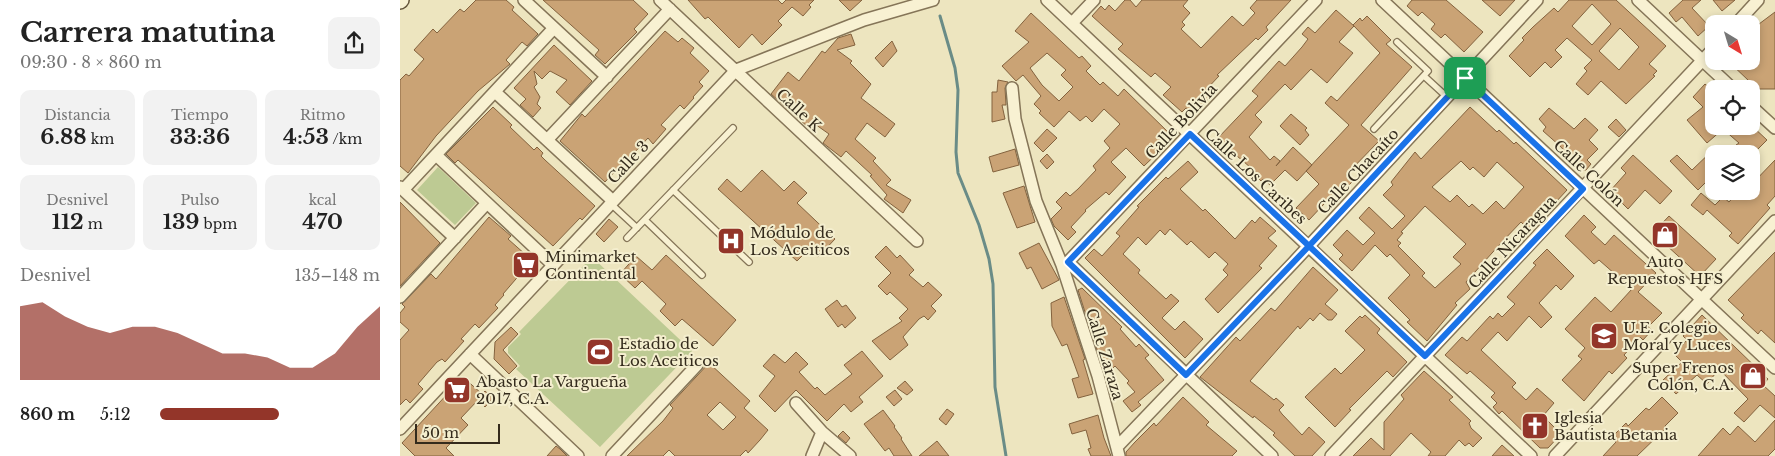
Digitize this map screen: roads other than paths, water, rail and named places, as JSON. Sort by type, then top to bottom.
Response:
[{"type":"street","points":[[524,0],[607,77]]},
{"type":"street","name":"Calle K","points":[[660,0],[917,241]]},
{"type":"street","name":"Calle 3","points":[[400,429],[736,70],[855,23],[933,0]]},
{"type":"street","name":"Calle Los Caribes","points":[[1047,0],[1531,456]]},
{"type":"street","points":[[1072,23],[1094,0]]},
{"type":"street","name":"Calle Bolivia","points":[[1065,264],[1316,0]]},
{"type":"street","name":"Calle Colón","points":[[1382,0],[1775,368]]},
{"type":"street","name":"Calle Chacaíto","points":[[1118,452],[1186,375],[1538,0]]},
{"type":"street","points":[[1638,0],[1723,80]]},
{"type":"street","points":[[1744,15],[1758,0]]},
{"type":"street","points":[[547,140],[670,9]]},
{"type":"street","points":[[455,238],[402,189],[554,28]]},
{"type":"street","name":"Calle Nicaragua","points":[[1331,456],[1705,57]]},
{"type":"street","name":"Calle Zaraza","points":[[1012,88],[1015,119],[1034,192],[1065,264],[1118,452]]},
{"type":"street","points":[[495,92],[612,202]]},
{"type":"street","points":[[1760,114],[1775,128]]},
{"type":"street","points":[[436,155],[553,265]]},
{"type":"street","points":[[400,297],[487,203]]},
{"type":"street","points":[[1555,456],[1775,221]]},
{"type":"street","points":[[1065,264],[1272,456]]},
{"type":"street","points":[[470,354],[578,456]]},
{"type":"street","points":[[612,456],[697,365]]},
{"type":"street","points":[[796,403],[822,432],[850,456]]},
{"type":"street","points":[[812,456],[822,432]]},
{"type":"lane","points":[[1374,129],[1428,71],[1397,42]]},
{"type":"lane","points":[[1424,76],[1447,97]]},
{"type":"lane","points":[[627,238],[733,128]]},
{"type":"lane","points":[[673,190],[749,262]]},
{"type":"lane","points":[[612,202],[637,228]]},
{"type":"lane","points":[[645,220],[702,275]]},
{"type":"waterway","points":[[940,16],[955,68],[958,90],[956,152],[958,173],[979,225],[989,259],[993,284],[995,387],[1006,456]]},
{"type":"place","name":"Auto Repuestos HFS","points":[[1665,235]]},
{"type":"place","name":"Módulo de Los Aceiticos","points":[[731,241]]},
{"type":"place","name":"Minimarket Continental","points":[[526,265]]},
{"type":"place","name":"U.E. Colegio Moral y Luces","points":[[1604,336]]},
{"type":"place","name":"Estadio de Los Aceiticos","points":[[600,352]]},
{"type":"place","name":"Super Frenos Colón, C.A.","points":[[1753,376]]},
{"type":"place","name":"Abasto La Vargueña 2017, C.A.","points":[[457,390]]},
{"type":"place","name":"Iglesia Bautista Betania","points":[[1535,426]]}]
